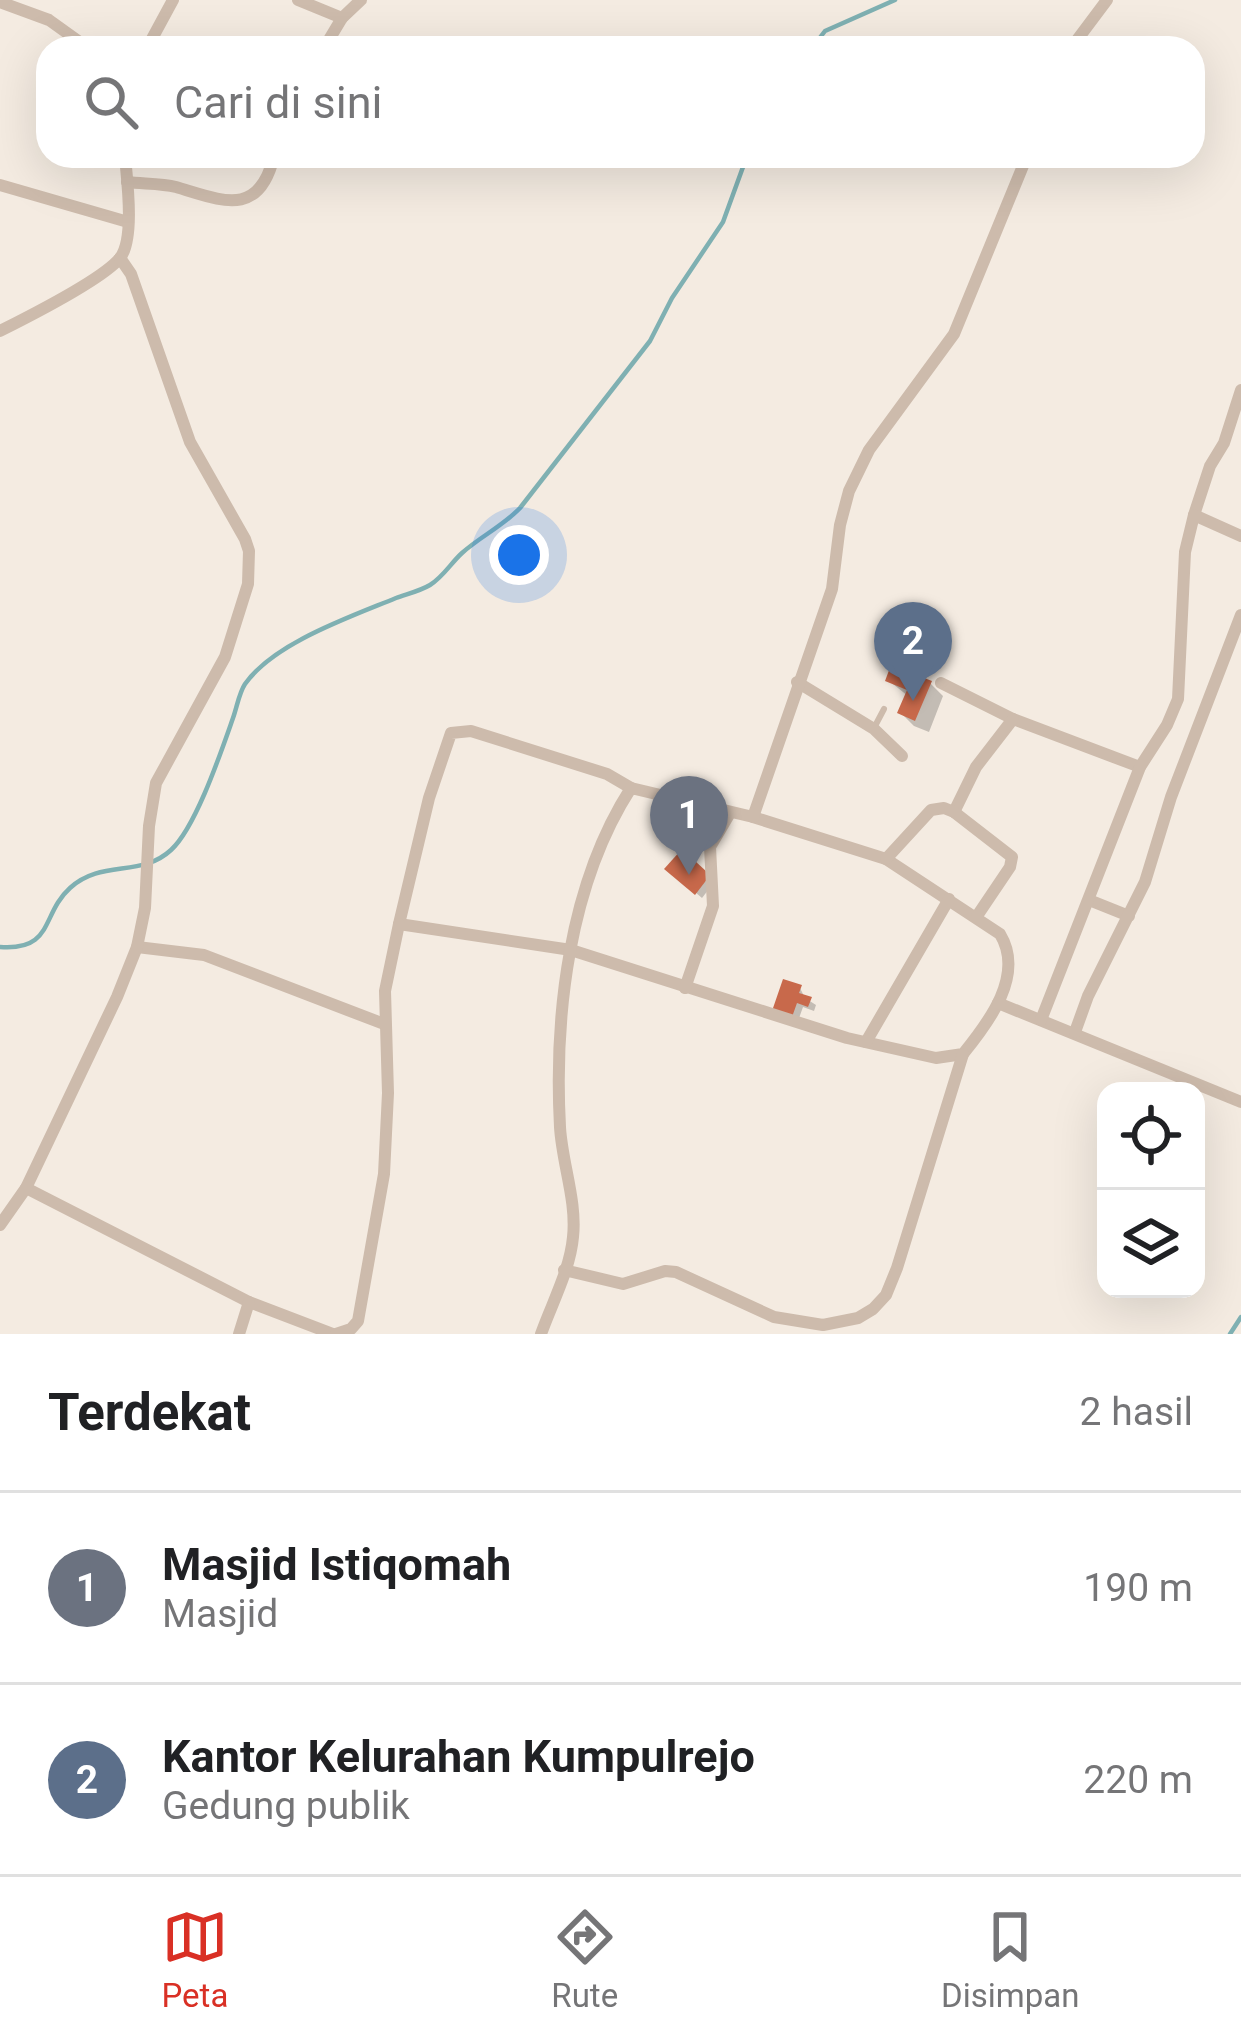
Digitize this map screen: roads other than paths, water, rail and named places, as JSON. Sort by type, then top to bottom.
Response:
[{"type":"street","points":[[154,36],[173,0]]},
{"type":"street","points":[[298,0],[342,19]]},
{"type":"street","points":[[331,36],[361,0]]},
{"type":"street","points":[[1080,36],[1107,0]]},
{"type":"street","points":[[0,2],[49,20],[71,36]]},
{"type":"street","points":[[0,1225],[26,1188],[137,947],[156,783],[235,634],[248,584],[249,551],[195,454],[138,292],[120,258],[128,222],[126,168]]},
{"type":"street","points":[[127,182],[172,186],[233,202],[244,200],[268,178],[271,168]]},
{"type":"street","points":[[753,817],[832,589],[844,506],[859,469],[954,334],[1023,168]]},
{"type":"street","points":[[0,185],[128,222]]},
{"type":"street","points":[[0,331],[120,258]]},
{"type":"street","points":[[1040,1019],[1140,767],[1178,699],[1186,551],[1194,515],[1241,390]]},
{"type":"street","points":[[1194,515],[1241,536]]},
{"type":"street","points":[[1075,1032],[1102,966],[1130,916],[1241,615]]},
{"type":"street","points":[[797,682],[874,729],[902,756]]},
{"type":"street","points":[[940,683],[1013,719],[1140,767]]},
{"type":"street","points":[[954,812],[976,767],[1013,719]]},
{"type":"street","points":[[26,1188],[249,1302],[334,1334],[351,1329],[362,1309],[380,1203],[388,1094],[387,975],[429,798],[451,733],[471,730],[607,774],[631,788],[753,817],[886,859],[1000,934],[1010,965],[998,1003],[963,1054],[897,1268],[886,1295],[873,1309],[840,1322],[803,1325],[773,1317],[676,1272],[664,1271],[623,1284],[564,1270]]},
{"type":"street","points":[[541,1334],[574,1231],[562,1157],[559,1094],[571,950],[584,892],[631,788]]},
{"type":"street","points":[[886,859],[933,808],[954,812],[1012,857],[977,916]]},
{"type":"street","points":[[685,988],[712,906],[710,847],[730,813]]},
{"type":"street","points":[[866,1042],[949,899]]},
{"type":"street","points":[[1089,900],[1130,916]]},
{"type":"street","points":[[399,924],[571,950],[866,1042],[946,1059],[963,1054]]},
{"type":"street","points":[[137,947],[203,955],[384,1024]]},
{"type":"street","points":[[998,1003],[1241,1102]]},
{"type":"street","points":[[239,1334],[249,1302]]},
{"type":"lane","points":[[874,729],[884,709]]},
{"type":"waterway","points":[[821,36],[895,0]]},
{"type":"waterway","points":[[0,947],[17,947],[38,937],[61,898],[82,879],[147,864],[171,850],[198,807],[241,692],[258,669],[314,633],[430,585],[520,508],[650,341],[672,298],[723,222],[743,168]]},
{"type":"waterway","points":[[1230,1334],[1241,1317]]},
{"type":"place","name":"Kantor Kelurahan Kumpulrejo","points":[[913,701]]},
{"type":"place","name":"Masjid Istiqomah","points":[[689,875]]}]
